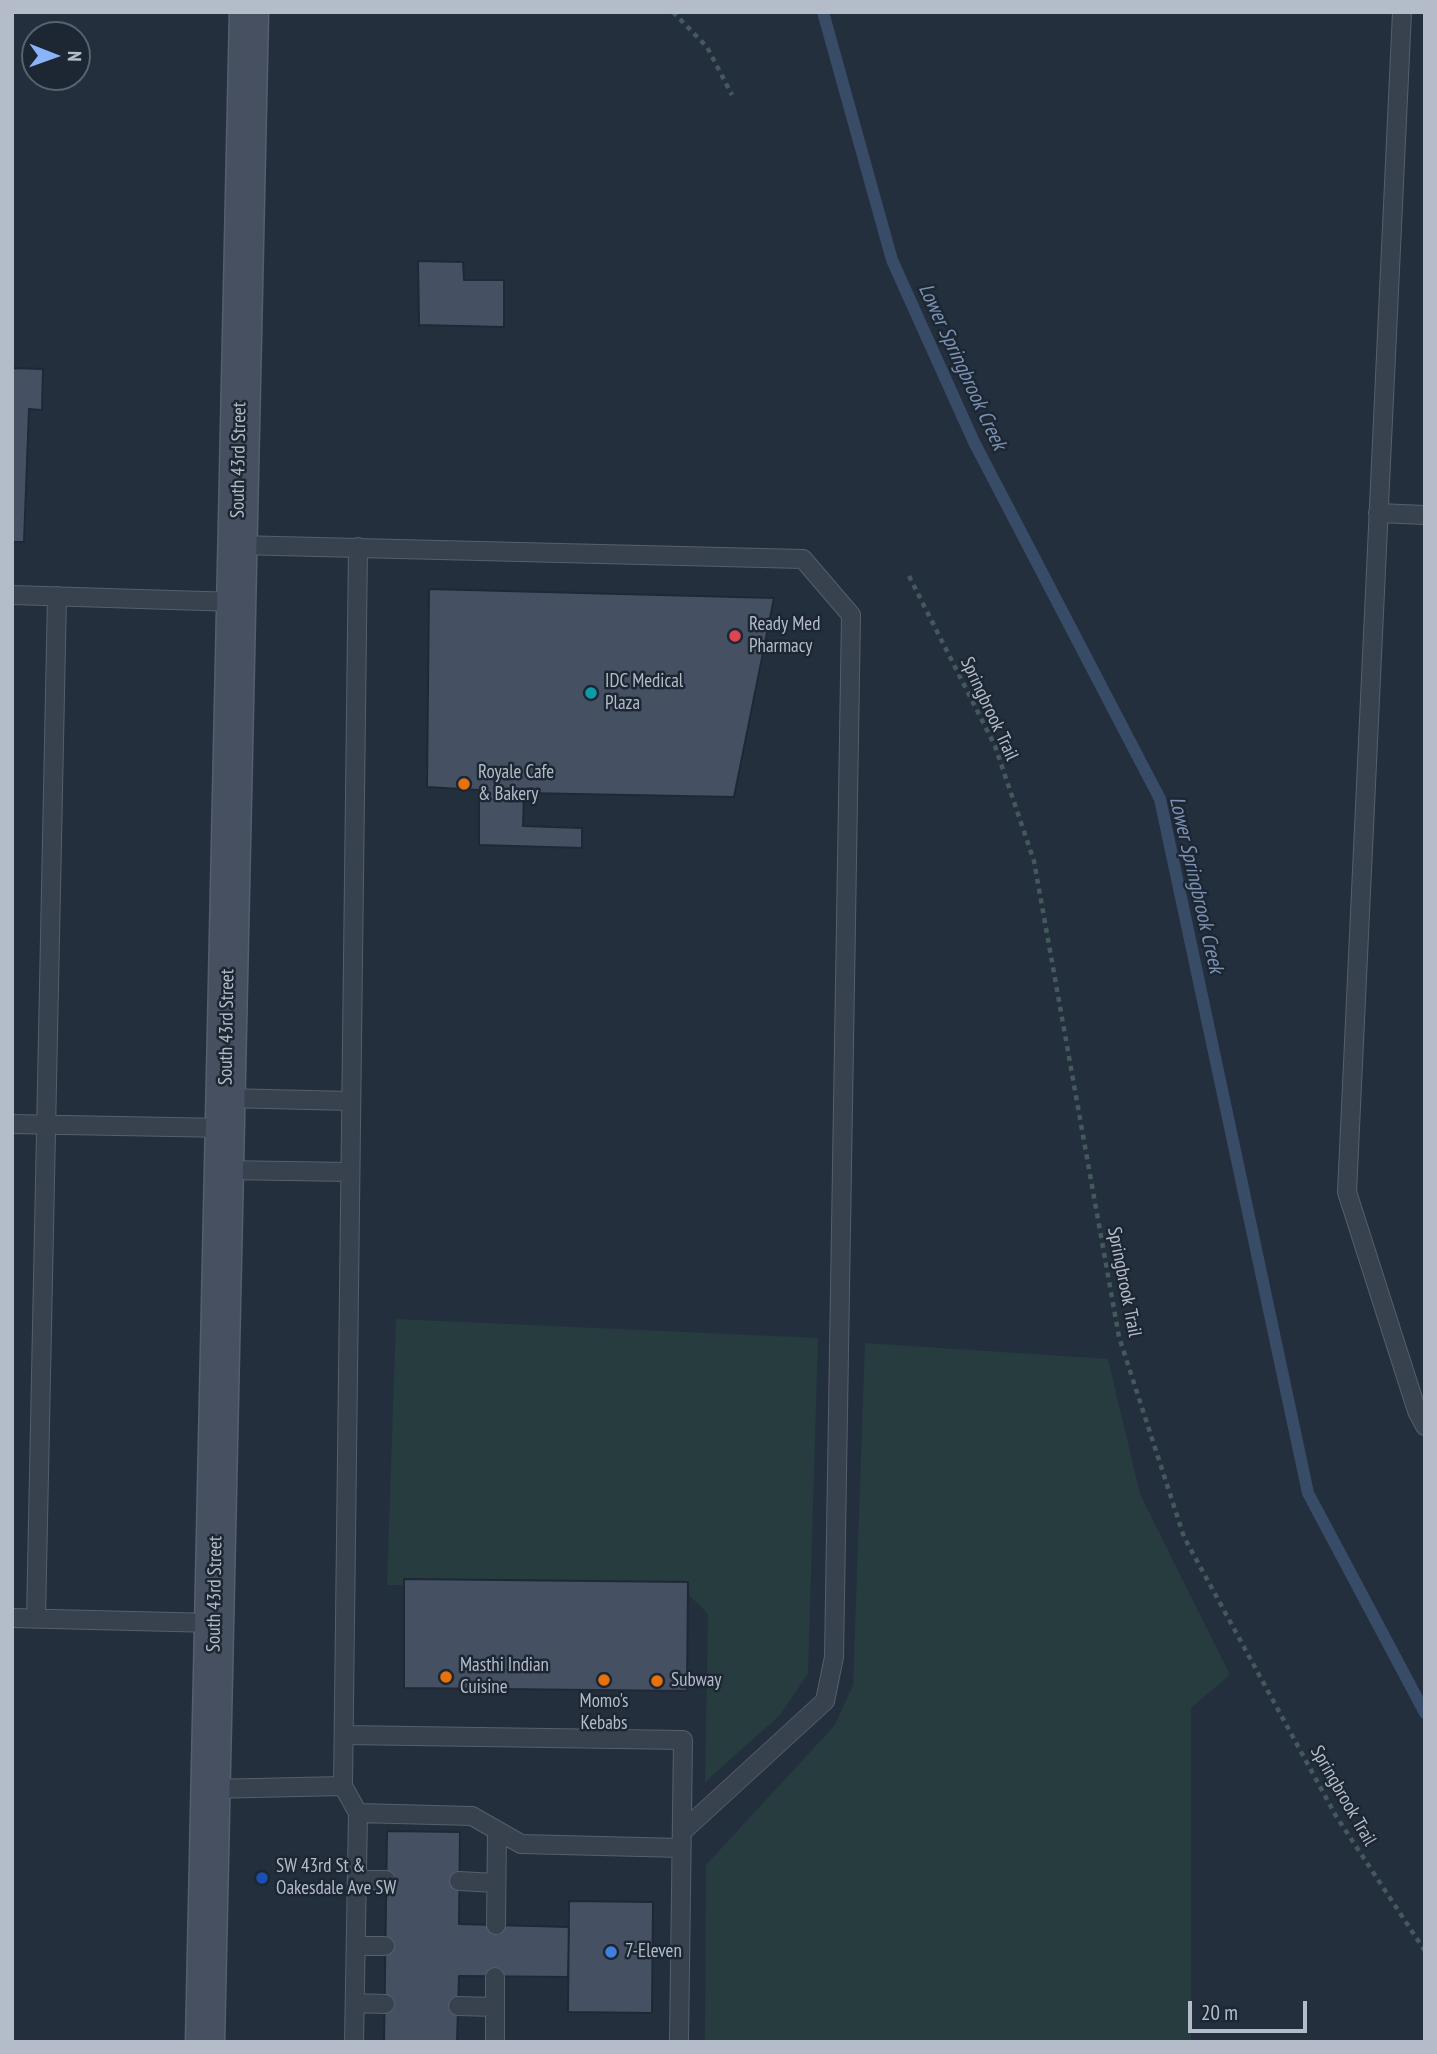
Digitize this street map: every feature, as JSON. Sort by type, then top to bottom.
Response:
[{"type":"main road","name":"South 43rd Street","points":[[205,2042],[249,12]]},
{"type":"lane","points":[[1402,12],[1347,1192],[1425,1426]]},
{"type":"lane","points":[[1378,513],[1425,515]]},
{"type":"lane","points":[[237,545],[803,559],[851,615],[834,1657],[825,1701],[681,1840],[521,1844],[472,1816],[358,1813]]},
{"type":"lane","points":[[354,2042],[358,1813],[343,1786],[358,547]]},
{"type":"lane","points":[[12,595],[236,602]]},
{"type":"lane","points":[[36,1619],[57,596]]},
{"type":"lane","points":[[12,1124],[46,1125],[225,1113],[351,1101]]},
{"type":"lane","points":[[224,1170],[350,1172]]},
{"type":"lane","points":[[12,1618],[214,1623]]},
{"type":"lane","points":[[344,1735],[683,1740],[679,2042]]},
{"type":"lane","points":[[210,1789],[343,1786]]},
{"type":"lane","points":[[496,1925],[497,1830]]},
{"type":"lane","points":[[357,1880],[386,1880]]},
{"type":"lane","points":[[460,1881],[496,1883]]},
{"type":"lane","points":[[356,1946],[385,1946]]},
{"type":"lane","points":[[495,1977],[495,2042]]},
{"type":"lane","points":[[355,2003],[385,2004]]},
{"type":"lane","points":[[458,2006],[495,2007]]},
{"type":"path","points":[[673,12],[707,47],[732,95]]},
{"type":"path","name":"Springbrook Trail","points":[[909,576],[995,746],[1034,861],[1119,1336],[1184,1537],[1336,1816],[1425,1951]]},
{"type":"green space","points":[[396,1319],[818,1338],[808,1674],[779,1716],[705,1782],[708,1614],[683,1589],[387,1585]]},
{"type":"green space","points":[[865,1343],[1108,1359],[1140,1494],[1230,1675],[1191,1708],[1191,2042],[705,2042],[706,1865],[835,1725],[853,1685]]},
{"type":"building","points":[[418,261],[463,262],[464,280],[504,280],[504,327],[419,325]]},
{"type":"building","points":[[12,368],[43,369],[42,410],[29,409],[24,542],[12,542]]},
{"type":"building","name":"IDC Medical Plaza","points":[[429,589],[774,598],[734,797],[524,793],[523,826],[582,828],[582,848],[479,845],[479,790],[427,787]]},
{"type":"building","points":[[404,1579],[688,1582],[687,1691],[404,1688]]},
{"type":"building","name":"7-Eleven","points":[[387,1831],[460,1832],[459,1924],[569,1927],[568,1977],[459,1976],[457,2042],[384,2042]]},
{"type":"building","name":"7-Eleven","points":[[569,1901],[653,1902],[652,2013],[568,2012]]},
{"type":"waterway","name":"Lower Springbrook Creek","points":[[823,12],[892,260],[974,442],[1160,799],[1308,1493],[1425,1713]]},
{"type":"place","name":"Ready Med Pharmacy","points":[[735,636]]},
{"type":"place","name":"IDC Medical Plaza","points":[[591,693]]},
{"type":"place","name":"Royale Cafe & Bakery","points":[[464,784]]},
{"type":"place","name":"Masthi Indian Cuisine","points":[[446,1677]]},
{"type":"place","name":"Momo's Kebabs","points":[[604,1680]]},
{"type":"place","name":"Subway","points":[[657,1681]]},
{"type":"place","name":"SW 43rd St & Oakesdale Ave SW","points":[[262,1878]]},
{"type":"place","name":"7-Eleven","points":[[611,1952]]}]
